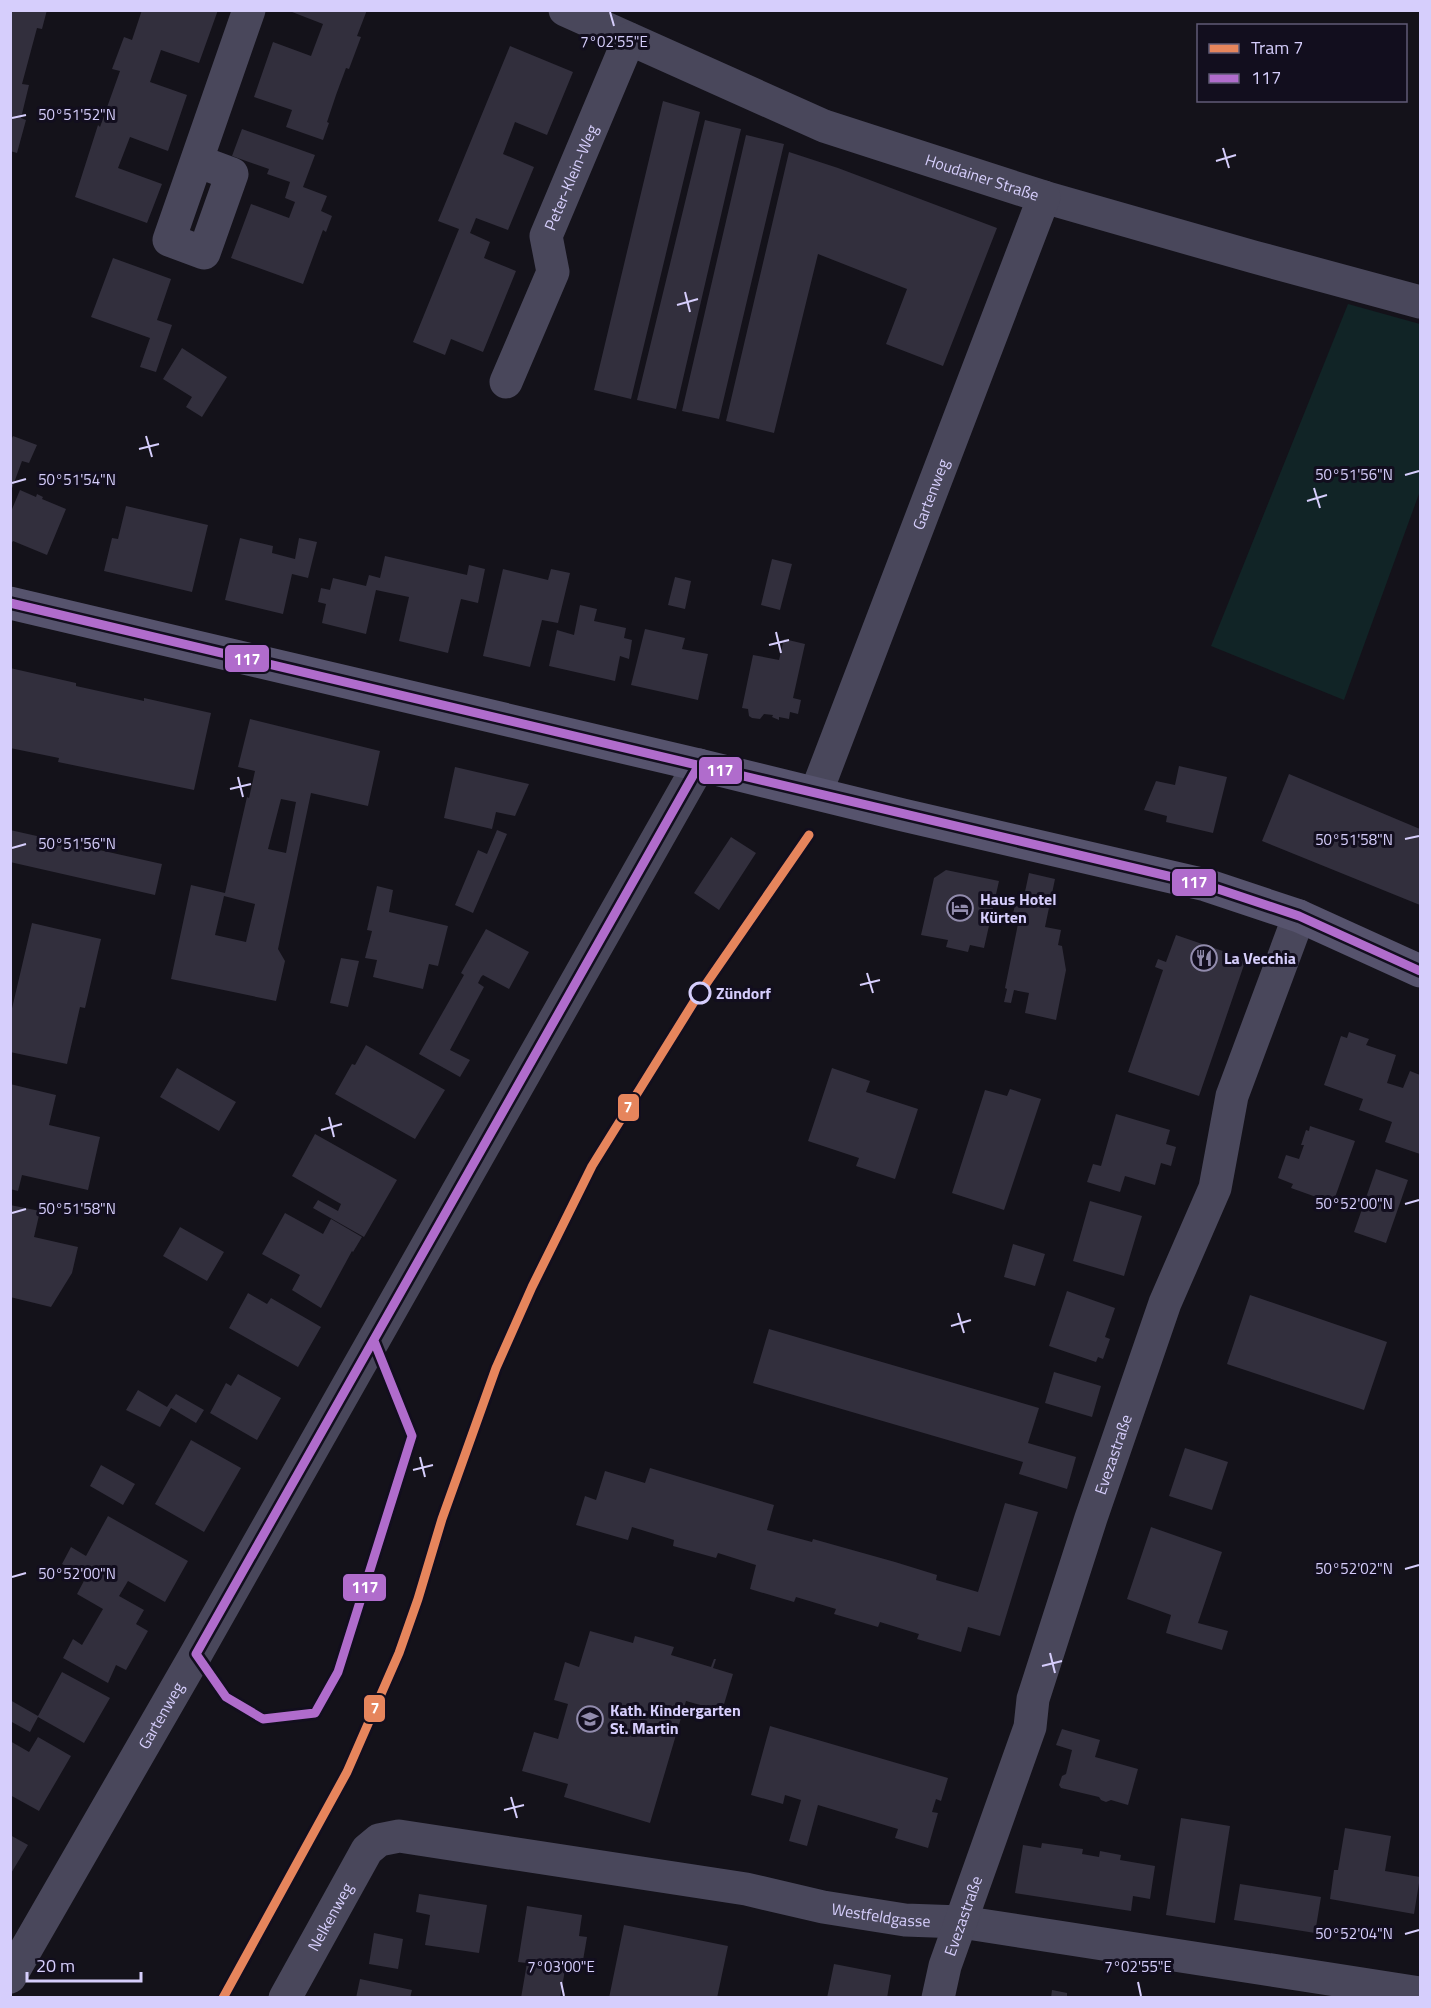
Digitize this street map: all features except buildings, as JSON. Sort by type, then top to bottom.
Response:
[{"type":"street","points":[[197,161],[249,10]]},
{"type":"street","name":"Houdainer Straße","points":[[565,10],[824,126],[1044,197],[1254,257],[1419,298]]},
{"type":"street","name":"Peter-Klein-Weg","points":[[506,382],[553,272],[546,236],[629,39]]},
{"type":"street","name":"Gartenweg","points":[[816,794],[1044,197]]},
{"type":"street","points":[[10,603],[1206,885],[1299,916],[1420,970]]},
{"type":"street","name":"Gartenweg","points":[[13,1968],[196,1654],[699,765]]},
{"type":"street","name":"Evezastraße","points":[[938,1998],[945,1966],[1030,1727],[1033,1699],[1090,1518],[1166,1303],[1215,1188],[1232,1096],[1299,916]]},
{"type":"street","name":"Westfeldgasse","points":[[379,1840],[399,1836],[746,1889],[823,1907],[905,1920],[961,1922],[1420,1993]]},
{"type":"street","name":"Nelkenweg","points":[[285,1998],[367,1850],[379,1840]]},
{"type":"green space","points":[[1348,304],[1420,324],[1420,491],[1344,700],[1211,646]]},
{"type":"tram line","name":"7","points":[[223,1998],[347,1772],[399,1653],[442,1519],[496,1368],[532,1287],[592,1166],[697,997],[809,835]]},
{"type":"transit line","name":"117","points":[[10,603],[1206,885],[1299,916],[1420,971]]},
{"type":"transit line","name":"117","points":[[374,1341],[412,1436],[338,1672],[315,1713],[263,1719],[226,1697],[196,1654],[699,765]]},
{"type":"place","name":"Haus Hotel Kürten","points":[[960,908]]},
{"type":"place","name":"La Vecchia","points":[[1204,958]]},
{"type":"place","name":"Zündorf","points":[[700,993]]},
{"type":"place","name":"Kath. Kindergarten St. Martin","points":[[590,1719]]}]
